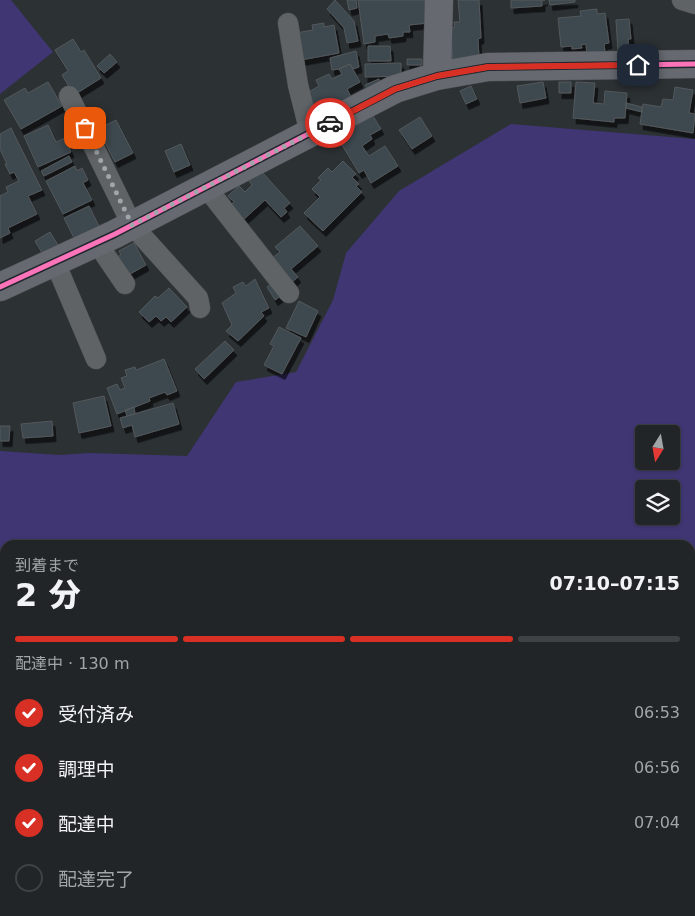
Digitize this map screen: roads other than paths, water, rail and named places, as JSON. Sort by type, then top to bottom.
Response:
[{"type":"street","points":[[437,76],[439,0]]},
{"type":"street","points":[[682,0],[695,4]]},
{"type":"street","points":[[288,24],[298,85],[310,133]]},
{"type":"street","points":[[0,287],[132,225],[395,89],[437,76],[488,67],[695,64]]},
{"type":"street","points":[[69,96],[132,225],[198,298],[200,308]]},
{"type":"street","points":[[206,187],[289,293]]},
{"type":"street","points":[[97,242],[126,284]]},
{"type":"street","points":[[55,262],[96,359]]}]
